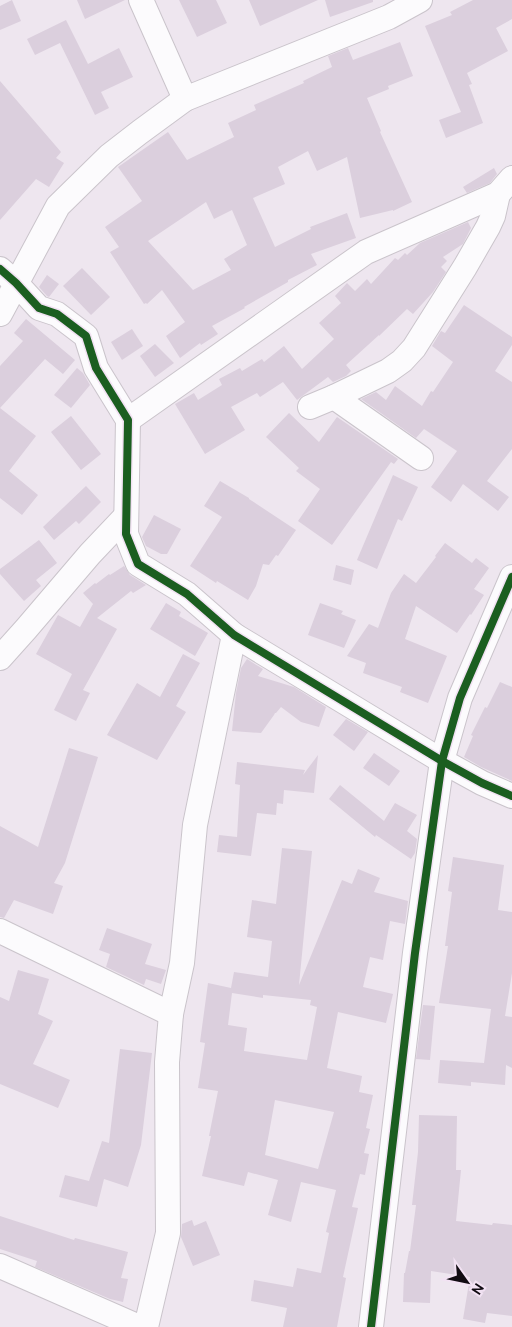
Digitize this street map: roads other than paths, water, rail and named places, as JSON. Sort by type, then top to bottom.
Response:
[{"type":"street","points":[[141,0],[185,99]]},
{"type":"street","points":[[0,314],[8,276],[58,206],[108,156],[140,132],[185,99],[389,16],[420,0]]},
{"type":"street","points":[[128,420],[366,252],[505,186]]},
{"type":"street","points":[[310,407],[388,371],[402,361],[414,348],[466,267],[488,227],[505,186]]},
{"type":"street","points":[[8,276],[39,308],[57,314],[86,336],[96,368],[128,420],[126,534],[138,564],[187,594],[234,635],[442,761],[512,796]]},
{"type":"street","points":[[334,397],[421,458]]},
{"type":"street","points":[[0,658],[90,554],[126,516]]},
{"type":"street","points":[[371,1327],[415,953],[442,761],[460,698],[512,577]]},
{"type":"street","points":[[146,1327],[168,1232],[167,1062],[171,1014],[182,963],[196,825],[234,635]]},
{"type":"street","points":[[1,935],[171,1014]]},
{"type":"street","points":[[0,1266],[139,1327]]}]
